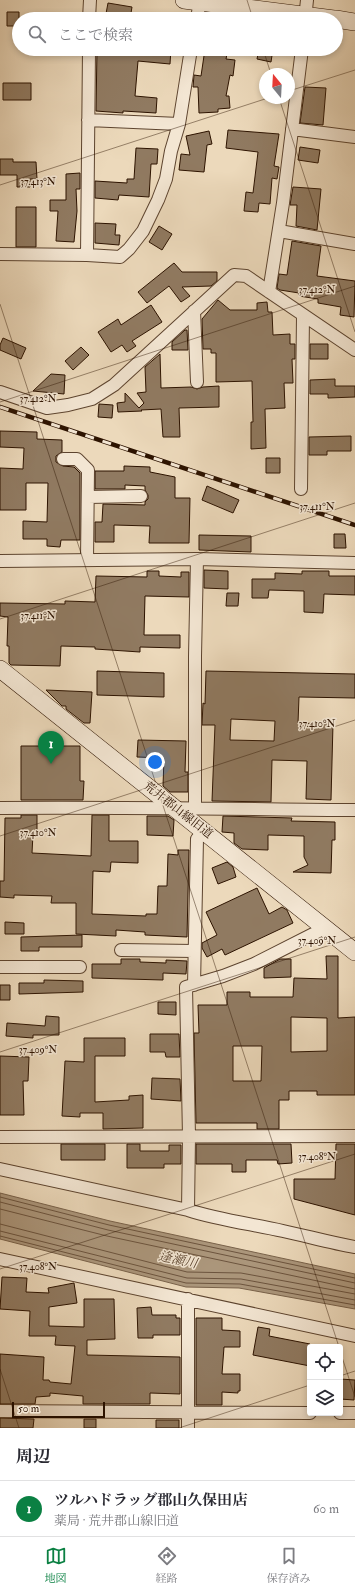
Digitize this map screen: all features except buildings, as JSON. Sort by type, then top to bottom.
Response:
[{"type":"street","points":[[89,12],[90,0]]},
{"type":"street","points":[[195,12],[194,1],[306,12]]},
{"type":"street","points":[[343,20],[355,22]]},
{"type":"street","points":[[87,255],[89,56]]},
{"type":"street","points":[[0,254],[120,257],[129,249],[140,235],[158,200],[166,179],[171,151],[179,124],[190,56]]},
{"type":"street","points":[[269,292],[279,231],[301,56]]},
{"type":"street","points":[[88,120],[179,124]]},
{"type":"street","points":[[292,129],[355,137]]},
{"type":"street","points":[[279,231],[355,244]]},
{"type":"street","points":[[0,392],[47,408],[92,399],[114,385],[234,275],[246,276],[355,350]]},
{"type":"street","points":[[194,311],[197,382]]},
{"type":"street","points":[[301,489],[303,316]]},
{"type":"street","points":[[63,459],[76,459],[88,470],[87,560]]},
{"type":"street","points":[[88,497],[141,496]]},
{"type":"street","points":[[195,809],[195,656],[197,559]]},
{"type":"street","points":[[0,561],[197,559],[355,563]]},
{"type":"street","name":"荒井郡山線旧道","points":[[0,669],[355,952]]},
{"type":"street","points":[[0,808],[89,807],[355,810]]},
{"type":"street","points":[[194,985],[196,839],[204,831]]},
{"type":"street","points":[[188,1210],[189,1136],[186,987],[223,976],[254,964],[325,928]]},
{"type":"street","points":[[121,950],[194,951]]},
{"type":"street","points":[[0,967],[80,967]]},
{"type":"street","points":[[0,1137],[355,1136]]},
{"type":"street","points":[[0,1169],[355,1247]]},
{"type":"street","points":[[0,1259],[355,1336]]},
{"type":"street","points":[[188,1300],[188,1428]]},
{"type":"street","points":[[0,1411],[307,1413]]},
{"type":"street","points":[[343,1413],[355,1413]]},
{"type":"water","name":"逢瀬川","points":[[0,1193],[110,1221],[355,1274],[355,1309],[239,1288],[186,1287],[0,1239]]},
{"type":"railway","points":[[0,407],[355,525]]},
{"type":"place","name":"ツルハドラッグ郡山久保田店","points":[[51,764]]}]
